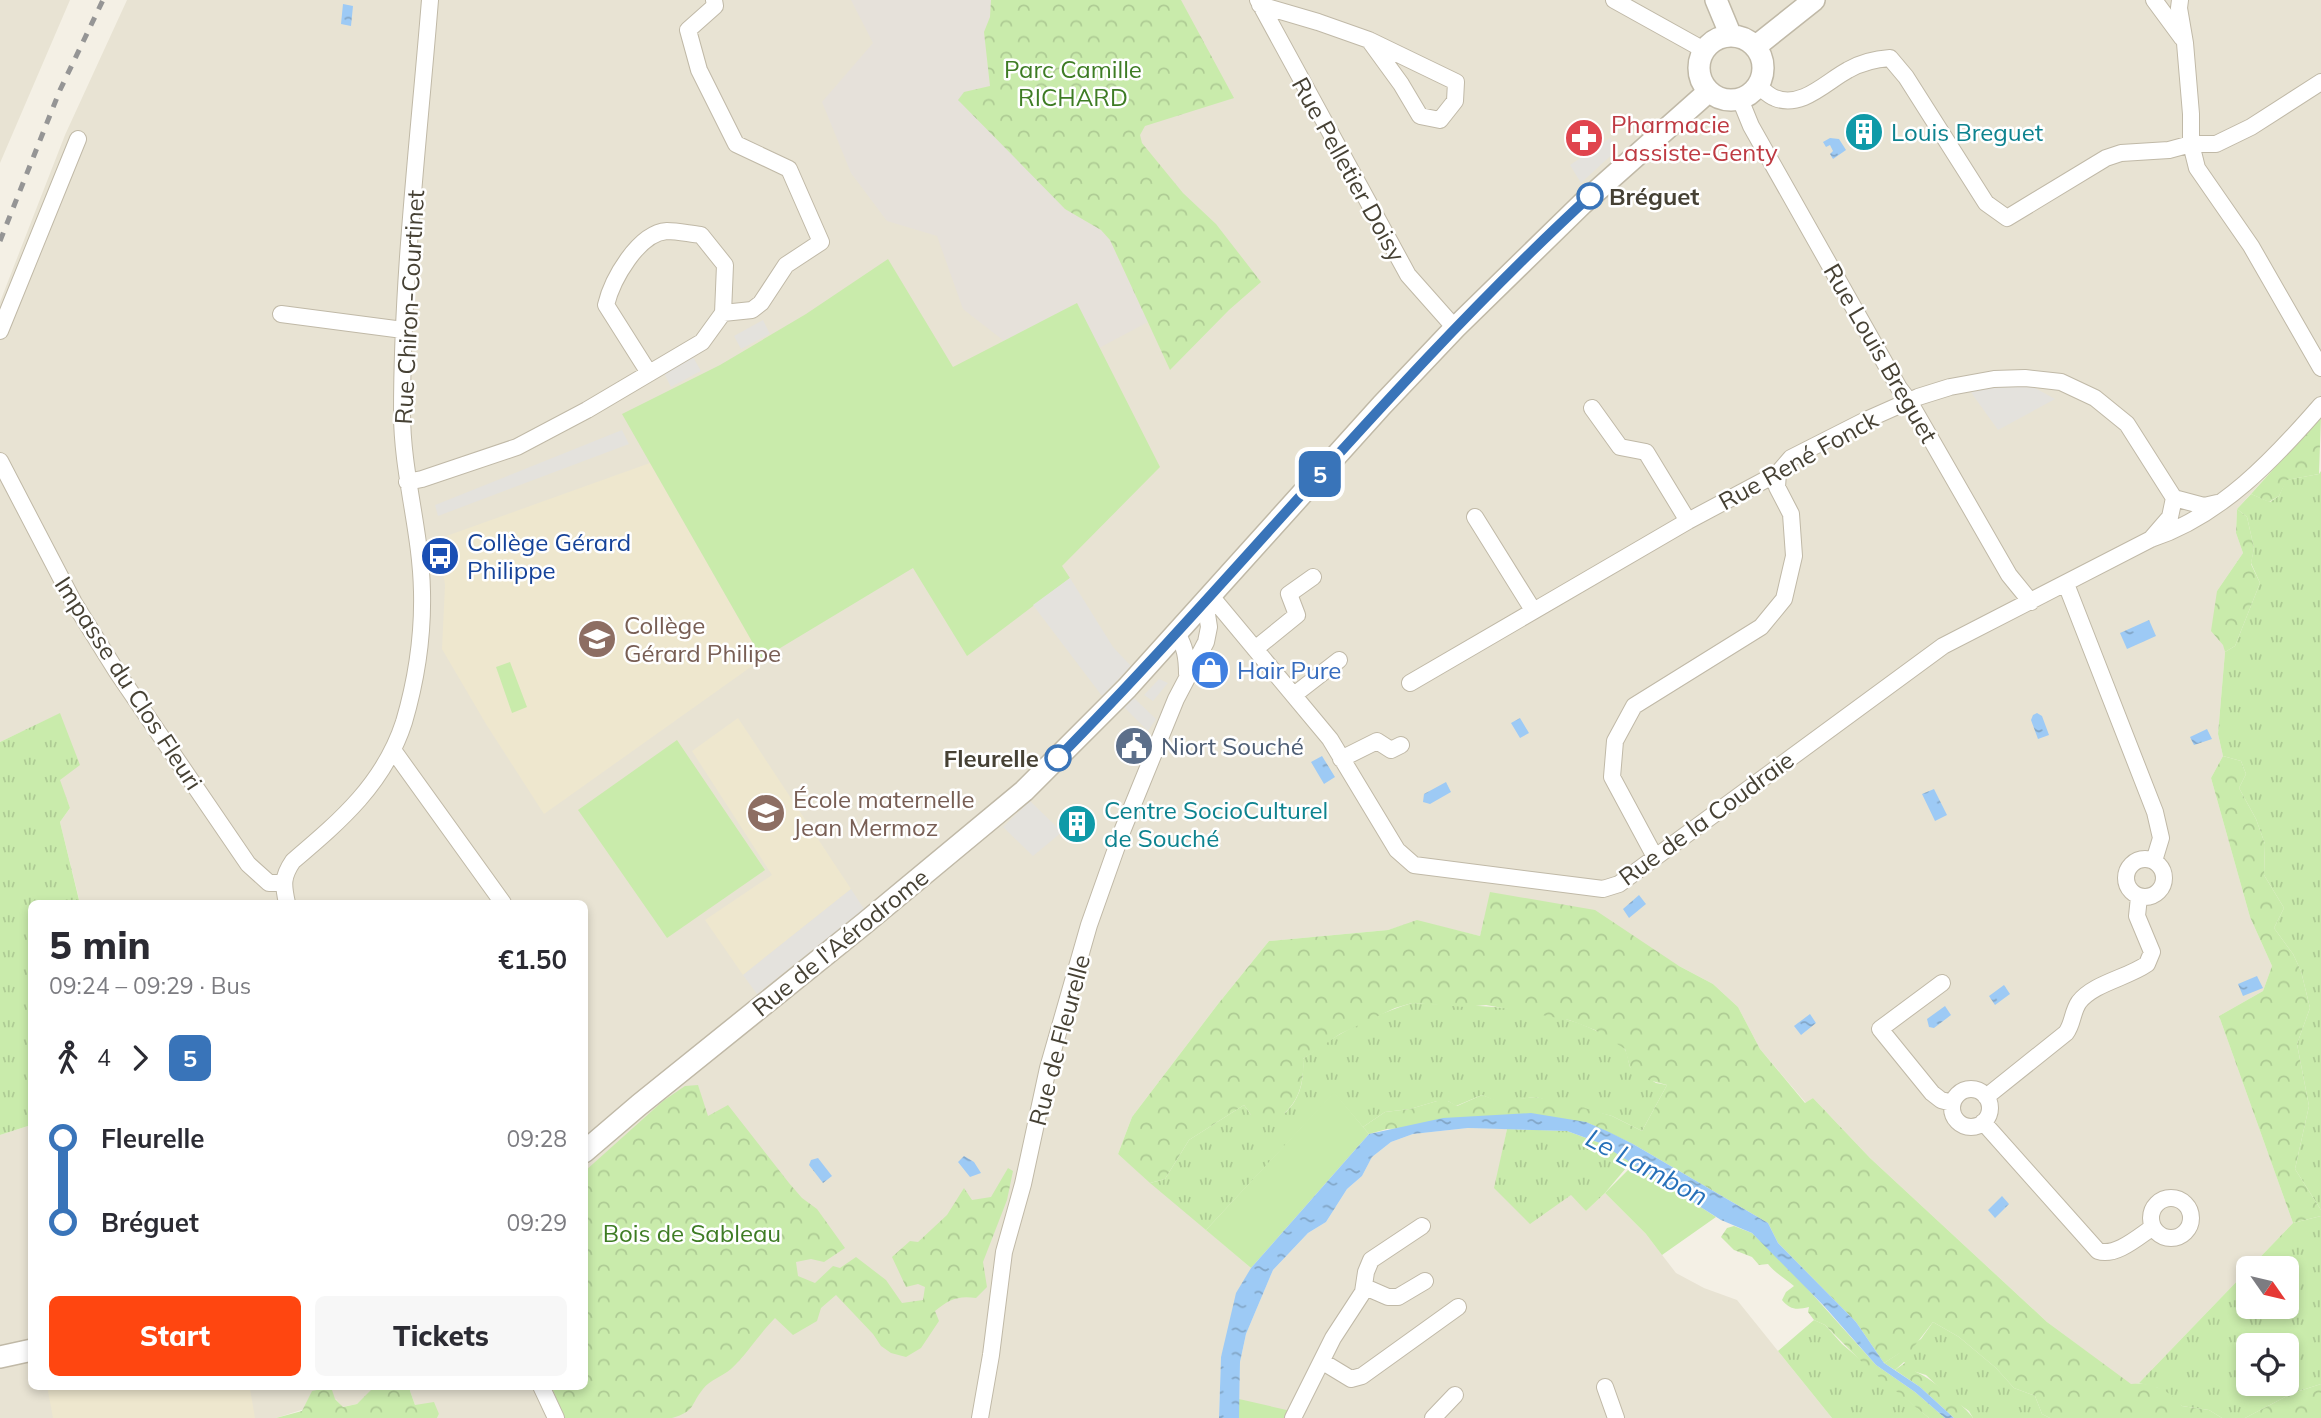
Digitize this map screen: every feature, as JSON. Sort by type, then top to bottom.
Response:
[{"type":"street","name":"Rue Chiron-Courtinet","points":[[282,883],[293,861],[356,805],[393,750],[412,693],[422,614],[422,590],[407,482],[402,416],[403,330],[430,0]]},
{"type":"street","points":[[714,0],[716,6],[688,30],[699,70],[736,144],[789,169],[821,242],[786,265],[761,303],[752,310],[723,313]]},
{"type":"street","points":[[1614,0],[1704,50]]},
{"type":"street","points":[[1716,0],[1731,36]]},
{"type":"street","points":[[1755,47],[1814,0]]},
{"type":"street","points":[[2154,0],[2185,43]]},
{"type":"street","points":[[2180,0],[2191,114],[2191,144],[2201,174],[2251,246],[2321,368]]},
{"type":"street","points":[[1259,3],[1369,40],[1456,82],[1455,101],[1440,120],[1420,116],[1369,40]]},
{"type":"street","name":"Rue Pelletier Doisy","points":[[1259,3],[1408,275],[1455,328]]},
{"type":"street","points":[[1731,36],[1742,38],[1755,47],[1762,63],[1760,80],[1754,90],[1740,99],[1720,98],[1708,92],[1699,74],[1704,50],[1718,39],[1731,36]]},
{"type":"street","points":[[1757,85],[1776,99],[1799,99],[1826,86],[1847,70],[1871,60],[1890,58],[1906,77],[1986,203],[2007,218],[2106,158],[2122,153],[2169,150],[2191,144],[2216,144],[2251,127],[2321,82]]},
{"type":"street","name":"Rue de l'Aérodrome","points":[[588,1149],[1024,791],[1110,706],[1455,328],[1582,204],[1708,92]]},
{"type":"street","name":"Rue Louis Breguet","points":[[1740,99],[1757,138],[1899,388],[2009,575],[2031,602]]},
{"type":"street","points":[[0,331],[78,139]]},
{"type":"street","points":[[407,482],[517,447],[649,373],[702,342],[723,313],[725,265],[701,234],[664,231],[636,247],[610,287],[606,305],[649,373]]},
{"type":"street","points":[[281,314],[403,330]]},
{"type":"street","name":"Rue René Fonck","points":[[1410,683],[1532,610],[1778,473],[1791,458],[1866,420],[1950,387],[1994,379],[2025,378],[2062,382],[2095,398],[2127,424],[2174,498]]},
{"type":"street","name":"Rue de la Coudraie","points":[[1208,599],[1255,649],[1330,739],[1396,850],[1414,865],[1604,889],[1619,884],[1943,646],[2151,539],[2178,530],[2247,482],[2284,449],[2321,405]]},
{"type":"street","points":[[1592,408],[1620,447],[1646,452],[1688,521]]},
{"type":"street","name":"Impasse du Clos Fleuri","points":[[0,461],[74,603],[117,671],[248,864],[270,883],[282,883]]},
{"type":"street","points":[[1655,857],[1612,778],[1615,741],[1634,706],[1761,627],[1784,599],[1794,556],[1791,514],[1777,487],[1778,473]]},
{"type":"street","points":[[2174,498],[2204,506],[2217,503]]},
{"type":"street","name":"Rue de la Coudraie","points":[[2151,539],[2170,516],[2174,498]]},
{"type":"street","points":[[1475,517],[1532,610]]},
{"type":"street","points":[[1255,649],[1297,615],[1289,594],[1313,577]]},
{"type":"street","points":[[2066,584],[2155,812],[2161,838],[2154,860]]},
{"type":"street","name":"Rue de Fleurelle","points":[[980,1418],[1004,1252],[1023,1184],[1048,1068],[1089,925],[1123,828],[1187,675],[1206,642],[1209,627],[1208,599]]},
{"type":"street","points":[[1177,633],[1185,646],[1187,675]]},
{"type":"street","points":[[1294,695],[1339,660]]},
{"type":"street","points":[[1341,759],[1377,741],[1391,750],[1401,745]]},
{"type":"street","points":[[393,750],[501,900]]},
{"type":"street","points":[[2137,860],[2154,860],[2163,870],[2164,882],[2158,893],[2152,897],[2139,897],[2127,885],[2126,874],[2137,860]]},
{"type":"street","points":[[282,883],[286,900]]},
{"type":"street","points":[[1986,1097],[2066,1033],[2075,1008],[2084,997],[2147,964],[2152,952],[2137,916],[2139,897]]},
{"type":"street","points":[[1942,983],[1880,1029],[1932,1093],[1941,1100],[1952,1103]]},
{"type":"street","points":[[1970,1089],[1986,1097],[1990,1107],[1983,1122],[1972,1127],[1961,1124],[1953,1115],[1952,1103],[1959,1093],[1970,1089]]},
{"type":"street","points":[[1983,1122],[2098,1251],[2106,1254],[2114,1252],[2153,1227]]},
{"type":"street","points":[[1293,1418],[1333,1338],[1361,1297],[1371,1259],[1422,1226]]},
{"type":"street","points":[[1365,1287],[1388,1297],[1398,1297],[1425,1281]]},
{"type":"street","points":[[1323,1362],[1352,1379],[1362,1376],[1458,1307]]},
{"type":"street","points":[[0,1357],[28,1351]]},
{"type":"street","points":[[1605,1387],[1616,1418]]},
{"type":"street","points":[[543,1390],[556,1418]]},
{"type":"street","points":[[1433,1418],[1455,1395]]},
{"type":"shaded area","points":[[0,0],[70,0],[0,163]]},
{"type":"shaded area","points":[[127,0],[2321,0],[2321,416],[2237,509],[2236,533],[2243,553],[2217,591],[2225,652],[2218,734],[2223,756],[2211,778],[2250,917],[2272,966],[2263,991],[2219,1016],[2293,1223],[2261,1256],[2236,1256],[2236,1282],[2139,1383],[2131,1385],[2047,1322],[1870,1158],[1813,1098],[1806,1103],[1760,1049],[1738,1007],[1713,984],[1679,966],[1491,893],[1480,936],[1417,921],[1388,930],[1269,941],[1132,1117],[1118,1154],[1251,1268],[1221,1357],[1219,1418],[437,1418],[439,1414],[415,1405],[410,1390],[588,1390],[588,900],[76,900],[79,899],[60,822],[70,808],[59,780],[59,714],[0,742],[0,302],[65,135]]},
{"type":"shaded area","points":[[851,0],[991,0],[990,17],[984,32],[990,86],[964,92],[1065,209],[1101,230],[1110,240],[1148,322],[1099,348],[1077,303],[1004,341],[963,309],[937,236],[887,221],[851,173],[822,102],[873,43]]},
{"type":"shaded area","points":[[1610,138],[1618,149],[1581,183],[1570,165]]},
{"type":"shaded area","points":[[763,320],[770,334],[741,349],[734,336]]},
{"type":"shaded area","points":[[693,357],[701,371],[671,387],[664,373]]},
{"type":"shaded area","points":[[2003,384],[2035,388],[2055,399],[1998,430],[1970,391]]},
{"type":"shaded area","points":[[622,430],[629,444],[438,516],[435,505]]},
{"type":"shaded area","name":"Collège Gérard Philipe","points":[[650,463],[762,659],[544,814],[442,649],[445,585],[438,539]]},
{"type":"shaded area","points":[[1070,578],[1113,647],[1131,666],[1102,696],[1033,605]]},
{"type":"shaded area","points":[[1159,679],[1168,683],[1153,701],[1144,695]]},
{"type":"shaded area","points":[[1133,697],[1156,719],[1148,731],[1123,706]]},
{"type":"shaded area","name":"École maternelle Jean Mermoz","points":[[738,718],[851,889],[743,975],[705,920],[772,875],[692,751]]},
{"type":"shaded area","points":[[1030,801],[1062,832],[1033,856],[1003,827]]},
{"type":"shaded area","points":[[851,889],[864,909],[757,994],[743,975]]},
{"type":"shaded area","points":[[28,1126],[28,1390],[373,1390],[357,1404],[342,1407],[336,1399],[276,1418],[0,1418],[0,1135]]},
{"type":"shaded area","points":[[1468,1128],[1507,1129],[1495,1188],[1530,1223],[1572,1194],[1586,1211],[1605,1193],[1646,1234],[1676,1273],[1704,1288],[1737,1300],[1832,1418],[1239,1418],[1240,1362],[1246,1334],[1273,1270],[1308,1233],[1326,1222],[1347,1189],[1362,1176],[1372,1157],[1391,1142],[1413,1134]]},
{"type":"shaded area","points":[[48,1390],[250,1390],[255,1418],[53,1418]]},
{"type":"green space","name":"Parc Camille RICHARD","points":[[991,0],[1181,0],[1234,98],[1145,126],[1140,135],[1142,143],[1183,193],[1216,224],[1261,282],[1229,310],[1170,370],[1110,240],[1101,230],[1065,209],[958,100],[964,92],[990,86],[984,32],[990,17]]},
{"type":"green space","points":[[888,259],[953,367],[1077,303],[1160,467],[1062,566],[1070,578],[967,656],[913,568],[762,659],[622,414],[720,365],[806,314]]},
{"type":"green space","points":[[2321,416],[2319,474],[2287,480],[2279,496],[2269,502],[2251,494]]},
{"type":"green space","points":[[2321,471],[2321,1210],[2295,1169],[2309,1106],[2297,1044],[2310,1008],[2301,971],[2293,954],[2274,928],[2284,908],[2264,875],[2265,844],[2256,819],[2239,788],[2246,774],[2241,761],[2223,756],[2218,734],[2225,652],[2235,646],[2260,583],[2251,563],[2254,548],[2247,517],[2237,509],[2251,494],[2270,502],[2279,496],[2286,480],[2319,474]]},
{"type":"green space","points":[[2237,509],[2247,517],[2254,548],[2251,564],[2260,583],[2235,646],[2225,652],[2223,645],[2211,631],[2217,591],[2243,553],[2236,533]]},
{"type":"green space","points":[[510,662],[527,707],[512,713],[496,667]]},
{"type":"green space","points":[[60,713],[80,765],[60,780],[70,808],[60,822],[79,900],[28,900],[28,1126],[0,1135],[0,742]]},
{"type":"green space","points":[[677,740],[765,870],[667,938],[578,810]]},
{"type":"green space","points":[[2223,756],[2241,761],[2246,774],[2239,788],[2256,819],[2265,844],[2264,875],[2284,908],[2274,928],[2293,954],[2301,971],[2310,1008],[2297,1044],[2309,1106],[2295,1169],[2321,1210],[2321,1216],[2293,1223],[2219,1016],[2263,991],[2272,966],[2250,917],[2211,778]]},
{"type":"green space","points":[[1490,892],[1595,910],[1679,966],[1713,984],[1738,1007],[1760,1049],[1805,1103],[1813,1098],[1870,1158],[2047,1322],[2131,1384],[2160,1388],[2182,1406],[2209,1410],[2222,1418],[2050,1418],[2042,1414],[2035,1396],[2014,1388],[1996,1368],[1959,1337],[1933,1322],[1909,1353],[1900,1353],[1884,1363],[1856,1322],[1778,1243],[1768,1223],[1633,1144],[1586,1122],[1387,1129],[1369,1134],[1363,1127],[1385,1112],[1410,1109],[1437,1101],[1448,1101],[1457,1106],[1482,1095],[1498,1101],[1535,1097],[1564,1102],[1612,1116],[1642,1131],[1667,1085],[1641,1078],[1630,1067],[1625,1049],[1595,1030],[1569,1020],[1486,1005],[1465,1007],[1412,1003],[1395,1008],[1340,1034],[1303,1059],[1302,1081],[1296,1099],[1275,1120],[1265,1125],[1251,1115],[1244,1105],[1189,1140],[1165,1179],[1150,1183],[1118,1154],[1132,1117],[1269,941],[1388,930],[1417,920],[1480,936]]},
{"type":"green space","points":[[1412,1003],[1508,1008],[1579,1023],[1623,1047],[1630,1067],[1656,1083],[1667,1085],[1642,1131],[1612,1116],[1535,1097],[1498,1102],[1482,1095],[1456,1106],[1448,1101],[1437,1101],[1410,1109],[1385,1112],[1363,1127],[1334,1093],[1206,1230],[1150,1183],[1165,1179],[1189,1140],[1244,1105],[1251,1115],[1285,1113],[1295,1101],[1300,1088],[1303,1059],[1355,1026]]},
{"type":"green space","name":"Bois de Sableau","points":[[698,1085],[708,1116],[728,1105],[789,1183],[802,1198],[817,1209],[845,1248],[824,1262],[811,1259],[796,1262],[798,1276],[815,1283],[833,1266],[840,1268],[856,1257],[886,1280],[902,1303],[923,1300],[925,1287],[918,1284],[906,1287],[892,1257],[910,1241],[918,1242],[947,1215],[964,1188],[972,1200],[991,1197],[1008,1168],[1013,1171],[1007,1200],[983,1262],[987,1287],[976,1298],[954,1299],[935,1311],[939,1321],[921,1348],[906,1357],[891,1353],[881,1346],[836,1295],[821,1308],[817,1321],[793,1335],[775,1318],[737,1363],[706,1386],[692,1407],[680,1415],[672,1418],[565,1418],[553,1390],[588,1390],[588,1168],[663,1101],[685,1086]]},
{"type":"green space","points":[[1334,1092],[1369,1134],[1251,1268],[1206,1230]]},
{"type":"green space","points":[[1507,1129],[1567,1131],[1600,1143],[1631,1162],[1586,1211],[1571,1195],[1530,1224],[1494,1188]]},
{"type":"green space","points":[[1634,1164],[1716,1217],[1662,1255],[1646,1234],[1605,1193]]},
{"type":"green space","points":[[2321,1216],[2321,1384],[2299,1391],[2299,1333],[2236,1333],[2236,1396],[2287,1396],[2245,1418],[2222,1418],[2209,1410],[2182,1406],[2158,1388],[2139,1383],[2236,1282],[2236,1320],[2300,1320],[2300,1256],[2261,1256],[2293,1223]]},
{"type":"green space","points":[[1734,1226],[1752,1233],[1787,1266],[1876,1365],[1915,1392],[1945,1418],[1929,1418],[1868,1368],[1825,1325],[1814,1320],[1808,1312],[1809,1307],[1801,1309],[1788,1306],[1782,1300],[1786,1292],[1794,1286],[1768,1264],[1759,1265],[1752,1257],[1734,1250],[1721,1237],[1727,1228]]},
{"type":"green space","points":[[1814,1320],[1825,1325],[1842,1344],[1929,1418],[1832,1418],[1778,1351]]},
{"type":"green space","points":[[1933,1322],[1959,1337],[1996,1368],[2014,1388],[2035,1396],[2042,1414],[2050,1418],[1973,1418],[1969,1411],[1950,1398],[1926,1375],[1916,1372],[1904,1362],[1895,1370],[1884,1363],[1921,1339]]},
{"type":"green space","points":[[1909,1360],[1916,1372],[1946,1392],[1973,1418],[1954,1418],[1920,1387],[1895,1370]]},
{"type":"green space","points":[[2321,1384],[2321,1418],[2245,1418],[2287,1396],[2299,1396],[2299,1391]]},
{"type":"green space","points":[[317,1390],[332,1390],[335,1399],[343,1407],[357,1404],[371,1390],[410,1390],[415,1405],[434,1402],[439,1414],[437,1418],[276,1418],[302,1411],[312,1391]]},
{"type":"green space","points":[[1239,1399],[1291,1411],[1286,1418],[1239,1418]]},
{"type":"water","points":[[343,4],[353,6],[351,26],[341,24]]},
{"type":"water","points":[[1830,138],[1839,139],[1846,150],[1833,159],[1830,145],[1826,147],[1823,142]]},
{"type":"water","points":[[2149,620],[2156,636],[2127,649],[2120,633]]},
{"type":"water","points":[[2037,713],[2042,716],[2049,735],[2038,739],[2031,720]]},
{"type":"water","points":[[1520,718],[1529,733],[1520,738],[1511,723]]},
{"type":"water","points":[[2207,729],[2212,739],[2194,745],[2190,737]]},
{"type":"water","points":[[1322,756],[1335,777],[1324,784],[1311,762]]},
{"type":"water","points":[[1446,782],[1451,792],[1430,804],[1423,802],[1424,794]]},
{"type":"water","points":[[1934,789],[1947,815],[1935,821],[1922,794]]},
{"type":"water","points":[[1639,895],[1646,904],[1629,918],[1623,909]]},
{"type":"water","points":[[2257,976],[2263,988],[2243,996],[2238,984]]},
{"type":"water","points":[[2004,985],[2010,994],[1995,1005],[1989,996]]},
{"type":"water","points":[[1945,1006],[1951,1015],[1934,1028],[1929,1027],[1927,1019]]},
{"type":"water","points":[[1810,1014],[1816,1023],[1801,1035],[1794,1026]]},
{"type":"water","name":"Le Lambon","points":[[1531,1113],[1586,1122],[1609,1132],[1768,1223],[1778,1243],[1856,1322],[1884,1363],[1920,1387],[1954,1418],[1945,1418],[1915,1392],[1876,1365],[1824,1306],[1752,1233],[1721,1220],[1600,1143],[1567,1131],[1468,1128],[1413,1134],[1391,1142],[1372,1157],[1362,1176],[1347,1189],[1326,1222],[1308,1233],[1273,1270],[1246,1334],[1240,1362],[1239,1418],[1219,1418],[1221,1357],[1236,1293],[1251,1268],[1369,1134],[1443,1118]]},
{"type":"water","points":[[964,1156],[974,1162],[981,1173],[970,1177],[958,1162]]},
{"type":"water","points":[[818,1158],[832,1176],[823,1183],[809,1165],[811,1160]]},
{"type":"water","points":[[2002,1196],[2009,1204],[1995,1218],[1988,1210]]},
{"type":"railway","points":[[0,241],[60,90],[103,0]]},
{"type":"bus line","name":"5","points":[[1058,758],[1160,651],[1376,411],[1455,328],[1590,196]]},
{"type":"place","name":"Louis Breguet","points":[[1864,132]]},
{"type":"place","name":"Pharmacie Lassiste-Genty","points":[[1584,138]]},
{"type":"place","name":"Bréguet","points":[[1590,196]]},
{"type":"place","name":"Collège Gérard Philippe","points":[[440,556]]},
{"type":"place","name":"Collège Gérard Philipe","points":[[597,639]]},
{"type":"place","name":"Hair Pure","points":[[1210,670]]},
{"type":"place","name":"Niort Souché","points":[[1134,746]]},
{"type":"place","name":"Fleurelle","points":[[1058,758]]},
{"type":"place","name":"École maternelle Jean Mermoz","points":[[766,813]]},
{"type":"place","name":"Centre SocioCulturel de Souché","points":[[1077,824]]}]
